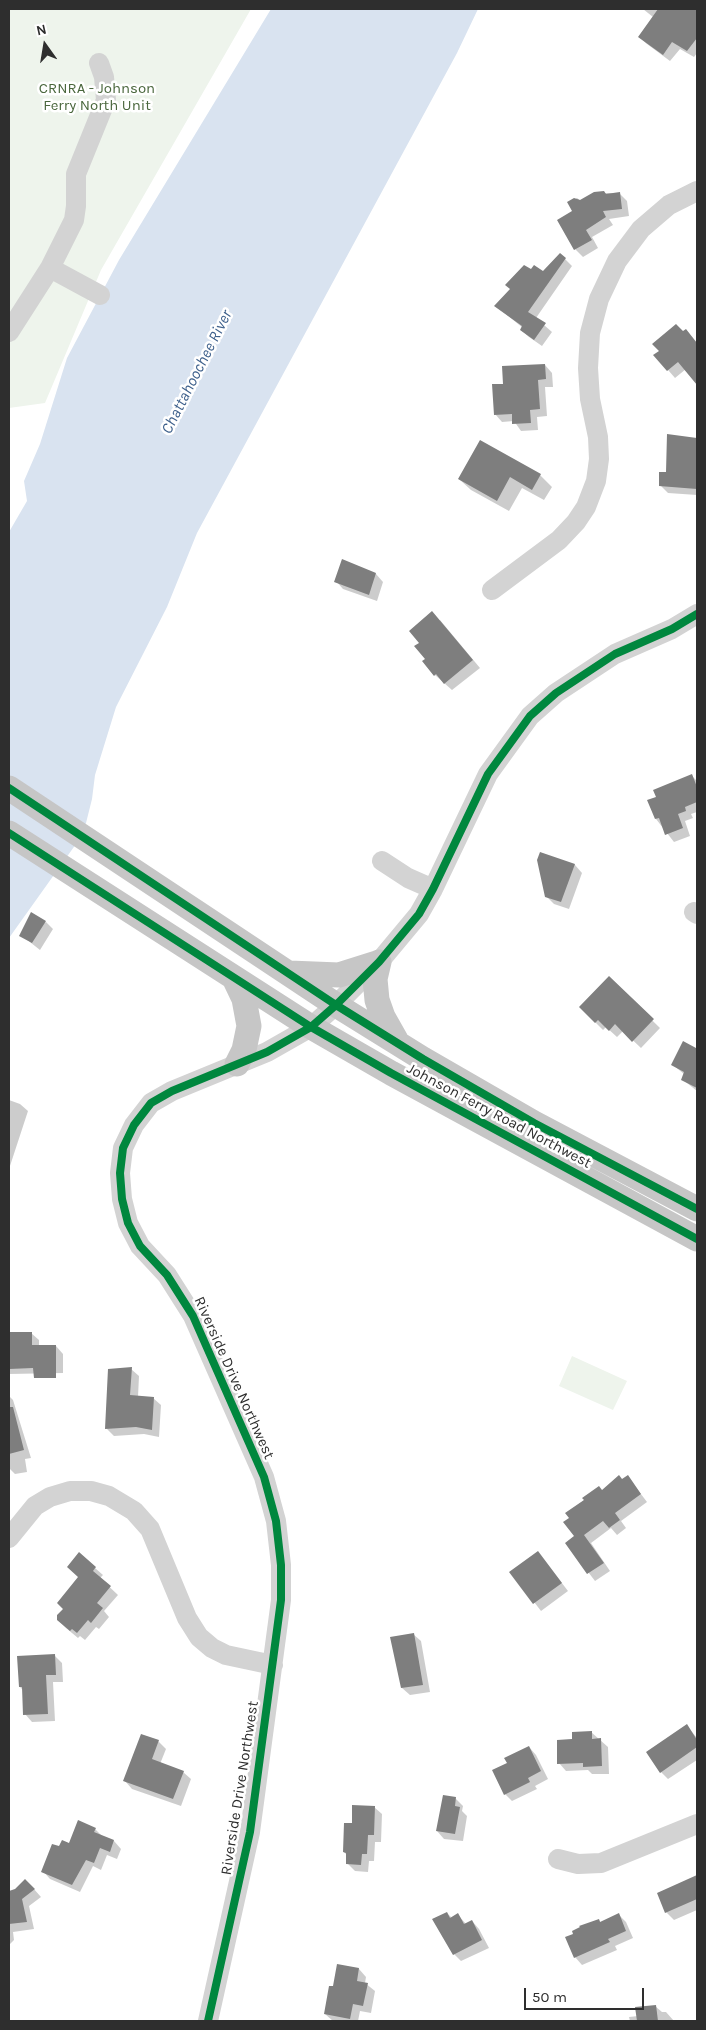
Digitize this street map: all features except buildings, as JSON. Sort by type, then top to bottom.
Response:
[{"type":"main road","name":"Johnson Ferry Road Northwest","points":[[9,788],[336,1005],[534,1123],[697,1208]]},
{"type":"main road","name":"Johnson Ferry Road Northwest","points":[[9,833],[311,1027],[399,1078],[697,1239]]},
{"type":"main road","points":[[287,972],[334,976],[378,963],[376,979],[377,1000],[383,1017],[397,1042]]},
{"type":"main road","points":[[234,978],[244,999],[249,1026],[244,1050],[237,1064]]},
{"type":"street","points":[[9,332],[50,268],[74,220],[76,174],[106,100],[104,77],[98,63]]},
{"type":"street","points":[[492,590],[559,540],[576,522],[586,507],[596,481],[599,459],[598,437],[590,399],[588,368],[590,333],[599,299],[617,261],[641,229],[669,205],[697,191]]},
{"type":"street","points":[[50,268],[100,295]]},
{"type":"street","name":"Riverside Drive Northwest","points":[[208,2021],[250,1832],[281,1600],[281,1565],[276,1521],[264,1477],[190,1309],[168,1275],[133,1235],[124,1212],[120,1173],[122,1154],[128,1135],[142,1112],[151,1103],[172,1091],[267,1052],[311,1027],[336,1005],[378,963],[419,914],[433,889],[488,774],[530,716],[556,693],[615,654],[672,629],[697,614]]},
{"type":"street","points":[[382,861],[408,878],[433,889]]},
{"type":"street","points":[[9,1538],[35,1506],[50,1497],[70,1490],[91,1491],[108,1496],[134,1511],[150,1529],[187,1618],[199,1637],[212,1648],[226,1655],[273,1664]]},
{"type":"street","points":[[558,1859],[578,1864],[601,1863],[697,1824]]},
{"type":"green space","name":"CRNRA - Johnson Ferry North Unit","points":[[9,9],[251,9],[101,270],[45,403],[9,408]]},
{"type":"green space","points":[[572,1356],[627,1381],[613,1410],[559,1386]]},
{"type":"water","name":"Chattahoochee River","points":[[271,9],[478,9],[457,53],[197,533],[167,607],[116,707],[95,775],[86,823],[76,844],[9,938],[9,532],[27,501],[24,481],[40,444],[67,358],[119,260]]},
{"type":"cycle path","points":[[208,2021],[250,1832],[281,1600],[281,1565],[276,1521],[264,1477],[193,1316],[167,1275],[140,1246],[128,1223],[122,1199],[120,1173],[123,1148],[134,1125],[151,1103],[172,1091],[267,1052],[311,1027],[336,1005],[379,962],[419,914],[433,889],[488,774],[530,716],[556,693],[615,654],[672,629],[697,614]]},
{"type":"cycle path","points":[[9,788],[336,1005],[423,1059],[534,1123],[697,1209]]},
{"type":"cycle path","points":[[9,833],[311,1027],[391,1073],[697,1239]]}]
